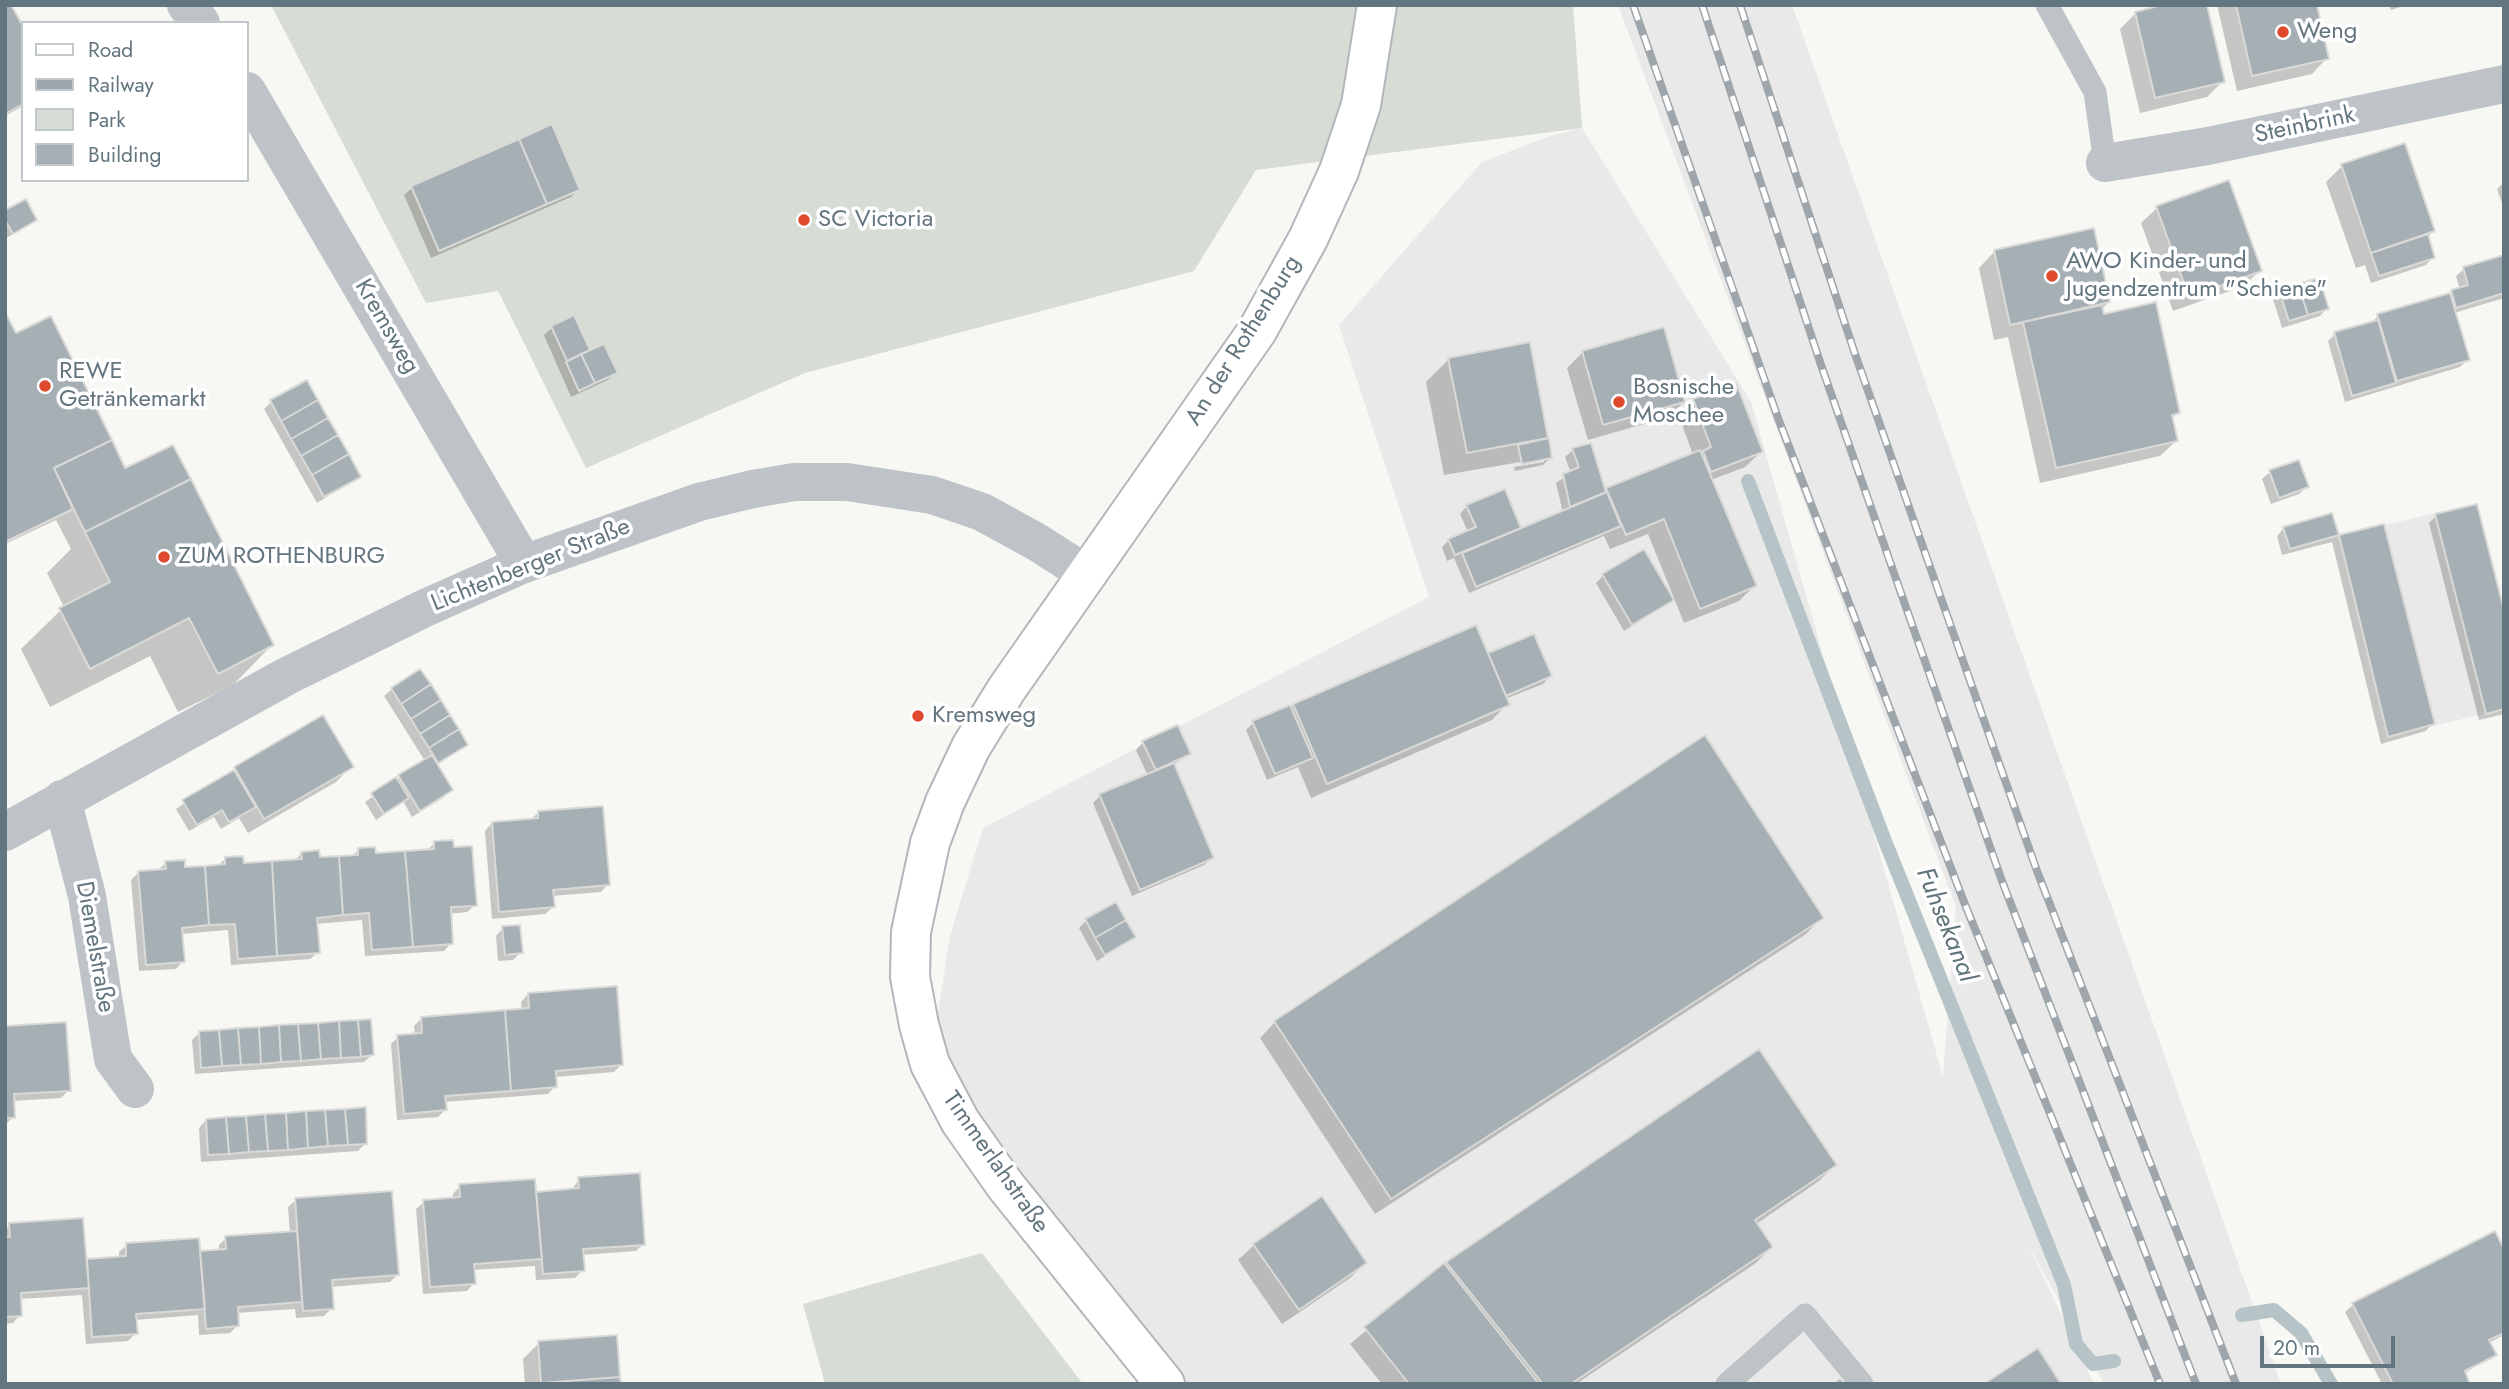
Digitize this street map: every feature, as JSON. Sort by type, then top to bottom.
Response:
[{"type":"main road","name":"An der Rothenburg","points":[[1087,574],[1257,331],[1308,239],[1339,171],[1360,105],[1377,5]]},
{"type":"main road","name":"Timmerlahstraße","points":[[1087,574],[1006,690],[971,747],[945,802],[919,885],[911,932],[910,977],[930,1064],[960,1121],[1005,1185],[1165,1384]]},
{"type":"street","points":[[186,5],[199,21]]},
{"type":"street","name":"Steinbrink","points":[[2105,163],[2208,146],[2504,84]]},
{"type":"street","name":"Kremsweg","points":[[248,93],[524,564]]},
{"type":"street","name":"Lichtenberger Straße","points":[[5,832],[287,676],[524,564],[699,502],[794,482],[847,482],[932,495],[982,512],[1087,574]]},
{"type":"street","name":"Diemelstraße","points":[[62,799],[87,896],[113,1059],[135,1089]]},
{"type":"lane","points":[[2047,5],[2095,92],[2105,163]]},
{"type":"lane","points":[[1727,1384],[1805,1315],[1862,1384]]},
{"type":"shaded area","points":[[1618,5],[1792,5],[2281,1384],[2104,1384],[2026,1240],[2094,1384],[1165,1384],[930,1064],[950,936],[983,828],[1429,597],[1339,325],[1482,162],[1550,136],[1582,128],[1751,402],[1943,1077],[1956,907]]},
{"type":"shaded area","points":[[2477,504],[2504,610],[2504,709],[2388,737],[2339,535]]},
{"type":"green space","name":"SC Victoria","points":[[271,5],[1573,5],[1582,128],[1256,170],[1194,271],[805,373],[586,468],[498,291],[426,303]]},
{"type":"green space","points":[[982,1253],[1083,1384],[825,1384],[803,1304]]},
{"type":"building","points":[[5,5],[11,5],[21,22],[21,105],[5,114]]},
{"type":"building","points":[[2162,5],[2207,5],[2225,82],[2155,98],[2135,12]]},
{"type":"building","name":"Weng","points":[[2236,5],[2317,5],[2329,59],[2252,76]]},
{"type":"building","points":[[552,124],[580,190],[547,204],[519,139]]},
{"type":"building","points":[[519,139],[547,204],[439,251],[411,186]]},
{"type":"building","points":[[2405,143],[2435,231],[2371,253],[2341,164]]},
{"type":"building","points":[[2229,180],[2262,271],[2189,297],[2156,206]]},
{"type":"building","points":[[26,199],[37,220],[13,234],[5,220],[5,210]]},
{"type":"building","name":"AWO Kinder- und Jugendzentrum \"Schiene\"","points":[[2094,228],[2110,302],[2010,325],[1994,250]]},
{"type":"building","points":[[2428,234],[2435,258],[2379,276],[2371,253]]},
{"type":"building","points":[[2504,255],[2504,293],[2456,308],[2451,290],[2468,285],[2463,267]]},
{"type":"building","points":[[2319,278],[2329,309],[2308,315],[2298,284]]},
{"type":"building","points":[[2298,284],[2308,315],[2289,321],[2279,290]]},
{"type":"building","points":[[2450,293],[2470,360],[2397,381],[2377,314]]},
{"type":"building","points":[[2156,302],[2180,413],[2172,415],[2178,441],[2056,468],[2023,322],[2102,305],[2104,314]]},
{"type":"building","name":"REWE Getränkemarkt","points":[[5,312],[16,333],[51,316],[112,440],[54,468],[73,509],[5,542]]},
{"type":"building","points":[[574,315],[590,350],[567,361],[551,326]]},
{"type":"building","points":[[2378,320],[2396,383],[2352,396],[2334,332]]},
{"type":"building","points":[[1664,327],[1685,402],[1603,425],[1582,351]]},
{"type":"building","points":[[1530,342],[1548,438],[1467,453],[1448,358]]},
{"type":"building","points":[[604,344],[618,373],[595,383],[581,354]]},
{"type":"building","points":[[581,354],[595,383],[579,391],[566,362]]},
{"type":"building","points":[[307,380],[318,400],[281,421],[270,400]]},
{"type":"building","points":[[1736,383],[1763,452],[1711,472],[1703,451],[1711,447],[1693,399]]},
{"type":"building","points":[[318,400],[328,418],[291,439],[281,421]]},
{"type":"building","points":[[328,418],[338,435],[301,456],[291,439]]},
{"type":"building","points":[[338,435],[349,454],[312,475],[301,456]]},
{"type":"building","points":[[1549,438],[1552,458],[1522,464],[1518,445]]},
{"type":"building","points":[[112,440],[125,468],[173,445],[191,479],[85,532],[54,468]]},
{"type":"building","points":[[1591,443],[1606,492],[1570,507],[1563,474],[1579,467],[1572,448]]},
{"type":"building","points":[[1700,450],[1757,586],[1700,609],[1664,519],[1626,535],[1606,488]]},
{"type":"building","points":[[349,454],[361,477],[324,497],[312,475]]},
{"type":"building","points":[[2299,460],[2309,487],[2279,498],[2269,470]]},
{"type":"building","name":"ZUM ROTHENBURG","points":[[191,479],[274,645],[218,674],[189,618],[90,669],[59,608],[110,582],[85,532]]},
{"type":"building","points":[[1505,489],[1521,528],[1455,555],[1448,539],[1476,527],[1466,505]]},
{"type":"building","points":[[1607,492],[1621,526],[1476,587],[1462,553]]},
{"type":"building","points":[[2477,504],[2504,610],[2504,709],[2486,714],[2435,514]]},
{"type":"building","points":[[2332,513],[2339,535],[2290,549],[2283,527]]},
{"type":"building","points":[[2384,524],[2435,724],[2388,737],[2339,535]]},
{"type":"building","points":[[1644,549],[1674,600],[1632,625],[1602,574]]},
{"type":"building","points":[[1476,625],[1510,705],[1327,784],[1293,704]]},
{"type":"building","points":[[1534,634],[1552,676],[1506,696],[1488,653]]},
{"type":"building","points":[[420,669],[431,684],[401,704],[391,688]]},
{"type":"building","points":[[431,684],[441,700],[411,719],[401,704]]},
{"type":"building","points":[[441,700],[450,715],[420,734],[411,719]]},
{"type":"building","points":[[1290,705],[1313,758],[1275,774],[1252,721]]},
{"type":"building","points":[[323,715],[354,767],[264,819],[234,767]]},
{"type":"building","points":[[450,715],[459,729],[429,748],[420,734]]},
{"type":"building","points":[[1178,725],[1191,754],[1156,770],[1142,741]]},
{"type":"building","points":[[459,729],[468,745],[438,763],[429,748]]},
{"type":"building","points":[[1705,735],[1824,918],[1391,1199],[1274,1021]]},
{"type":"building","points":[[432,755],[453,790],[420,811],[398,775]]},
{"type":"building","points":[[1174,763],[1214,858],[1140,890],[1099,794]]},
{"type":"building","points":[[234,770],[256,807],[229,822],[222,810],[197,825],[182,800]]},
{"type":"building","points":[[396,777],[409,798],[384,814],[371,793]]},
{"type":"building","points":[[603,806],[610,885],[553,890],[555,907],[499,912],[492,822],[538,818],[538,811]]},
{"type":"building","points":[[453,840],[454,847],[472,846],[477,906],[451,907],[453,944],[413,947],[405,851],[434,849],[434,841]]},
{"type":"building","points":[[375,847],[376,853],[405,851],[413,947],[372,950],[369,913],[343,915],[339,856],[358,855],[358,848]]},
{"type":"building","points":[[319,850],[320,857],[339,856],[343,915],[317,918],[320,953],[277,956],[272,861],[302,859],[301,852]]},
{"type":"building","points":[[243,856],[244,863],[272,861],[277,956],[238,959],[235,924],[209,925],[205,866],[225,864],[225,857]]},
{"type":"building","points":[[185,860],[185,867],[205,866],[209,925],[182,928],[185,962],[146,965],[138,871],[166,869],[165,861]]},
{"type":"building","points":[[1116,902],[1126,920],[1095,938],[1085,919]]},
{"type":"building","points":[[1126,920],[1136,937],[1105,955],[1095,938]]},
{"type":"building","points":[[520,925],[523,953],[505,955],[502,926]]},
{"type":"building","points":[[617,986],[623,1065],[556,1071],[557,1087],[511,1091],[505,1010],[529,1008],[528,993]]},
{"type":"building","points":[[505,1010],[511,1091],[445,1096],[447,1110],[404,1114],[397,1035],[422,1033],[421,1017]]},
{"type":"building","points":[[371,1019],[374,1055],[361,1057],[358,1020]]},
{"type":"building","points":[[358,1020],[361,1057],[341,1058],[339,1021]]},
{"type":"building","points":[[339,1021],[341,1058],[321,1059],[318,1023]]},
{"type":"building","points":[[66,1022],[71,1091],[14,1094],[15,1118],[5,1118],[5,1026]]},
{"type":"building","points":[[318,1023],[321,1059],[301,1061],[298,1024]]},
{"type":"building","points":[[298,1024],[301,1061],[281,1062],[279,1025]]},
{"type":"building","points":[[279,1025],[281,1062],[261,1064],[259,1027]]},
{"type":"building","points":[[259,1027],[261,1064],[241,1065],[238,1028]]},
{"type":"building","points":[[238,1028],[241,1065],[222,1066],[219,1030]]},
{"type":"building","points":[[219,1030],[222,1066],[201,1068],[199,1031]]},
{"type":"building","points":[[1759,1049],[1837,1165],[1755,1220],[1773,1247],[1571,1384],[1543,1384],[1446,1262]]},
{"type":"building","points":[[366,1107],[367,1144],[348,1145],[345,1109]]},
{"type":"building","points":[[345,1109],[348,1145],[328,1146],[325,1110]]},
{"type":"building","points":[[325,1110],[328,1146],[308,1148],[306,1111]]},
{"type":"building","points":[[306,1111],[308,1148],[288,1150],[286,1113]]},
{"type":"building","points":[[286,1113],[288,1150],[268,1151],[265,1114]]},
{"type":"building","points":[[265,1114],[268,1151],[249,1152],[246,1116]]},
{"type":"building","points":[[246,1116],[249,1152],[229,1154],[226,1117]]},
{"type":"building","points":[[226,1117],[229,1154],[208,1155],[206,1119]]},
{"type":"building","points":[[640,1173],[645,1245],[583,1249],[585,1271],[543,1274],[536,1192],[579,1188],[578,1177]]},
{"type":"building","points":[[535,1179],[542,1259],[474,1264],[476,1284],[430,1287],[423,1200],[460,1197],[459,1184]]},
{"type":"building","points":[[392,1191],[399,1275],[332,1280],[334,1309],[303,1311],[295,1198]]},
{"type":"building","points":[[1322,1196],[1367,1263],[1299,1310],[1253,1244]]},
{"type":"building","points":[[83,1218],[89,1288],[21,1293],[22,1316],[5,1317],[5,1237],[10,1237],[9,1223]]},
{"type":"building","points":[[297,1231],[302,1302],[238,1307],[239,1326],[206,1329],[200,1251],[226,1249],[225,1236]]},
{"type":"building","points":[[2495,1231],[2504,1249],[2504,1333],[2489,1340],[2497,1355],[2465,1371],[2470,1384],[2393,1384],[2352,1303]]},
{"type":"building","points":[[199,1238],[205,1309],[136,1314],[138,1334],[92,1337],[87,1259],[126,1256],[126,1243]]},
{"type":"building","points":[[1444,1263],[1539,1384],[1409,1384],[1364,1327]]},
{"type":"building","points":[[617,1335],[620,1377],[541,1383],[538,1341]]},
{"type":"building","points":[[2038,1348],[2061,1384],[1984,1384]]},
{"type":"building","points":[[620,1377],[621,1384],[541,1383]]},
{"type":"waterway","name":"Fuhsekanal","points":[[1748,481],[1885,841],[2064,1285],[2076,1344],[2093,1364],[2114,1361]]},
{"type":"waterway","name":"Fuhsekanal","points":[[2242,1315],[2274,1310],[2301,1333],[2331,1384]]},
{"type":"railway","points":[[1633,5],[1778,418],[1964,902],[2160,1384]]},
{"type":"railway","points":[[1702,5],[1821,365],[2002,881],[2196,1384]]},
{"type":"railway","points":[[1740,5],[1854,351],[2037,871],[2236,1384]]},
{"type":"place","name":"Weng","points":[[2283,32]]},
{"type":"place","name":"SC Victoria","points":[[804,220]]},
{"type":"place","name":"AWO Kinder- und Jugendzentrum \"Schiene\"","points":[[2052,276]]},
{"type":"place","name":"REWE Getränkemarkt","points":[[45,386]]},
{"type":"place","name":"Bosnische Moschee","points":[[1619,402]]},
{"type":"place","name":"ZUM ROTHENBURG","points":[[164,557]]},
{"type":"place","name":"Kremsweg","points":[[918,716]]}]
